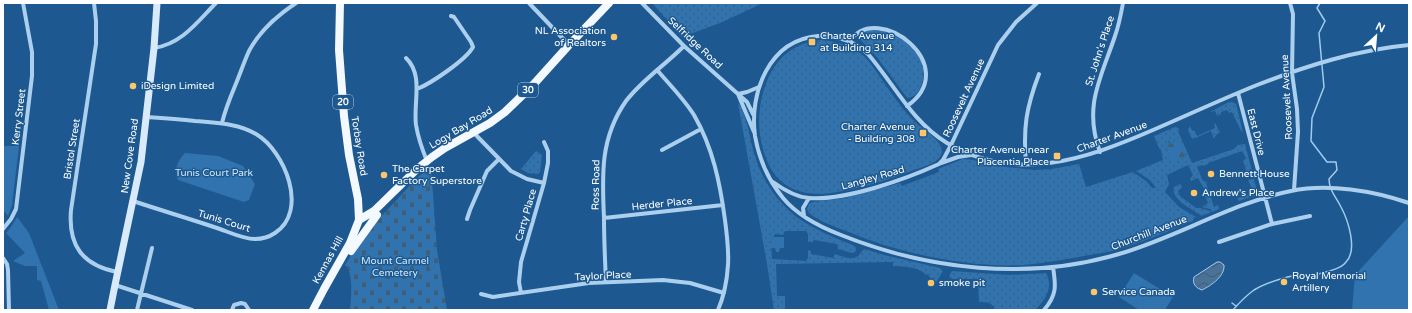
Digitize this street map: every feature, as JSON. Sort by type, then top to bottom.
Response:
[{"type":"main road","name":"Torbay Road","points":[[340,3],[339,50],[344,116],[349,155],[358,199],[359,220]]},
{"type":"main road","name":"Logy Bay Road","points":[[359,220],[374,211],[388,199],[417,169],[427,161],[445,148],[490,123],[505,112],[533,85],[609,3]]},
{"type":"main road","points":[[358,199],[363,207],[368,209],[381,205]]},
{"type":"main road","name":"Logy Bay Road","points":[[340,261],[351,251],[385,206],[388,199]]},
{"type":"main road","points":[[359,220],[365,223],[378,215]]},
{"type":"main road","name":"Kennas Hill","points":[[314,310],[354,234],[359,220]]},
{"type":"street","name":"Kerry Street","points":[[3,229],[11,219],[16,209],[31,88],[32,52],[23,3]]},
{"type":"street","name":"Bristol Street","points":[[94,3],[96,44],[71,210],[70,229],[77,248],[86,258],[98,266],[117,272]]},
{"type":"street","name":"New Cove Road","points":[[110,310],[114,285],[141,162],[154,48],[157,3]]},
{"type":"street","points":[[154,48],[167,45],[180,39],[216,3]]},
{"type":"street","points":[[222,123],[237,80],[253,44],[260,34],[296,3]]},
{"type":"street","points":[[529,3],[569,45]]},
{"type":"street","name":"Selfridge Road","points":[[642,3],[684,46],[749,104],[754,118]]},
{"type":"street","name":"Roosevelt Avenue","points":[[951,145],[998,45],[1016,22],[1037,3]]},
{"type":"street","name":"St. John's Place","points":[[1100,152],[1096,142],[1093,124],[1095,93],[1099,78],[1116,35],[1123,3]]},
{"type":"street","name":"Roosevelt Avenue","points":[[1290,3],[1293,14],[1292,73],[1298,132],[1294,190]]},
{"type":"street","points":[[417,89],[426,86],[446,71],[467,54],[473,47],[454,17],[451,16]]},
{"type":"street","points":[[850,41],[853,34],[859,29],[868,25],[881,24],[903,34],[917,46],[924,60],[926,80],[914,101],[907,106]]},
{"type":"street","name":"Charter Avenue","points":[[755,135],[754,118],[759,87],[771,62],[783,50],[797,41],[808,38],[823,36],[836,37],[850,41],[862,48],[907,106],[942,140],[973,155],[999,162],[1026,164],[1059,162],[1100,152],[1238,93],[1317,63],[1377,48],[1409,45]]},
{"type":"street","name":"Ross Road","points":[[606,282],[603,162],[610,132],[627,100],[641,85],[684,46]]},
{"type":"street","points":[[406,58],[411,62],[414,68],[417,89],[415,107],[416,125],[427,161]]},
{"type":"street","points":[[657,70],[687,105],[701,129],[711,151],[720,182],[728,264],[724,293],[718,310]]},
{"type":"street","points":[[1026,164],[1024,136],[1025,125],[1032,92],[1039,74]]},
{"type":"street","points":[[738,94],[748,92],[759,87]]},
{"type":"street","name":"East Drive","points":[[1238,93],[1272,224]]},
{"type":"street","name":"Selfridge Road","points":[[738,94],[755,135]]},
{"type":"street","name":"Tunis Court","points":[[133,201],[246,238],[255,239],[264,238],[281,228],[285,224],[290,213],[291,196],[288,175],[278,156],[265,141],[257,135],[235,126],[222,123],[146,117]]},
{"type":"street","points":[[662,150],[701,129]]},
{"type":"street","points":[[473,132],[511,171],[518,175],[544,183]]},
{"type":"street","name":"Churchill Avenue","points":[[755,135],[763,165],[772,182],[786,201],[805,217],[839,234],[872,247],[925,261],[986,269],[1053,267],[1098,259],[1156,242],[1221,214],[1265,198],[1294,190],[1325,188],[1356,190],[1388,196],[1409,203]]},
{"type":"street","name":"Carty Place","points":[[521,293],[519,282],[521,262],[544,183],[548,163],[548,151],[544,142]]},
{"type":"street","points":[[939,164],[943,160],[951,145]]},
{"type":"street","name":"Langley Road","points":[[772,182],[792,193],[809,198],[834,196],[870,188],[958,157],[973,155]]},
{"type":"street","points":[[467,219],[484,176],[491,166],[499,159]]},
{"type":"street","points":[[805,217],[803,208],[809,198]]},
{"type":"street","name":"Herder Place","points":[[604,218],[723,205]]},
{"type":"street","points":[[1219,242],[1272,224],[1310,216]]},
{"type":"street","points":[[137,310],[152,248]]},
{"type":"street","points":[[3,258],[7,264],[8,270],[9,310]]},
{"type":"street","points":[[1044,310],[1052,300],[1055,291],[1053,267]]},
{"type":"street","name":"Taylor Place","points":[[481,294],[493,297],[589,283],[677,281],[690,283],[724,293]]},
{"type":"street","points":[[114,285],[192,310]]},
{"type":"street","points":[[232,310],[234,305],[241,303],[246,304],[249,310]]},
{"type":"green space","points":[[652,3],[763,3],[720,23],[682,37]]},
{"type":"green space","points":[[875,26],[885,28],[894,32],[919,53],[923,65],[923,79],[921,86],[914,96],[908,98],[905,95],[877,57],[858,37],[866,29]]},
{"type":"green space","points":[[822,40],[846,45],[856,50],[866,58],[909,116],[939,143],[942,151],[938,159],[927,166],[880,182],[846,191],[823,194],[796,190],[789,187],[774,174],[761,141],[759,116],[763,92],[775,66],[787,53],[803,44]]},
{"type":"green space","points":[[1229,102],[1236,104],[1243,132],[1241,131],[1232,112],[1229,113],[1227,110],[1221,112],[1221,114],[1217,116],[1215,111],[1210,112]]},
{"type":"green space","points":[[738,103],[744,111],[753,150],[763,177],[776,196],[801,220],[822,232],[855,246],[856,250],[852,253],[838,249],[837,244],[814,240],[813,242],[808,242],[808,234],[806,231],[785,231],[783,235],[775,234],[771,241],[772,259],[806,261],[808,258],[808,250],[811,251],[811,254],[833,258],[835,254],[846,258],[853,258],[858,256],[865,249],[940,268],[943,271],[935,284],[934,285],[928,274],[926,275],[915,268],[893,266],[893,262],[776,264],[777,296],[785,296],[785,310],[774,310]]},
{"type":"green space","points":[[1215,123],[1220,132],[1214,139],[1211,131],[1193,139],[1188,130],[1190,126],[1192,131],[1194,130],[1197,136],[1215,128]]},
{"type":"green space","points":[[1175,127],[1178,128],[1192,163],[1234,149],[1238,145],[1245,144],[1253,175],[1248,176],[1243,161],[1246,158],[1242,151],[1197,167],[1203,181],[1208,182],[1206,183],[1214,207],[1218,205],[1219,209],[1212,212],[1210,209],[1202,207],[1208,203],[1204,194],[1206,192],[1198,178],[1191,181],[1190,179],[1193,175],[1188,165],[1167,175],[1169,184],[1165,192],[1179,207],[1196,217],[1193,221],[1147,240],[1115,250],[1056,261],[1023,265],[980,264],[934,258],[868,240],[819,220],[809,213],[807,209],[809,204],[813,202],[845,198],[900,183],[902,186],[939,172],[938,169],[963,159],[995,166],[1035,170],[1052,169],[1079,164],[1086,187],[1133,172],[1146,181],[1152,188],[1156,188],[1150,180],[1136,171],[1163,160],[1161,150],[1154,136]],"holes":[[[1175,139],[1184,158],[1170,159],[1166,146],[1167,142],[1169,141],[1172,145]]]},
{"type":"green space","points":[[1177,136],[1186,158],[1181,158],[1179,161],[1170,159],[1166,146],[1167,141],[1172,145]]},
{"type":"green space","points":[[3,146],[19,146],[12,205],[8,216],[3,210]]},
{"type":"green space","points":[[536,151],[542,155],[540,172],[538,174],[528,173],[521,169]]},
{"type":"green space","name":"Tunis Court Park","points":[[185,153],[218,156],[243,166],[255,184],[249,200],[244,202],[178,180],[176,169],[180,159]]},
{"type":"green space","name":"Mount Carmel Cemetery","points":[[431,166],[437,250],[447,310],[350,310],[351,280],[348,269],[345,265],[363,236],[417,178]]},
{"type":"green space","points":[[1254,179],[1257,195],[1239,201],[1237,198],[1248,195],[1252,189],[1248,180]]},
{"type":"green space","points":[[1180,184],[1182,187],[1178,191],[1180,196],[1196,208],[1211,212],[1205,215],[1203,214],[1202,216],[1179,200],[1175,196],[1174,187]]},
{"type":"green space","points":[[1409,216],[1409,310],[1352,310],[1355,275]]},
{"type":"green space","points":[[17,217],[29,233],[59,310],[49,310],[41,281],[37,280],[37,266],[25,266],[13,261],[25,253],[6,233]]},
{"type":"green space","points":[[773,237],[784,237],[784,248],[780,248],[779,252],[776,252],[775,248],[771,248],[771,241]]},
{"type":"green space","points":[[952,271],[1010,275],[1046,273],[1049,289],[1045,298],[1035,310],[995,310],[993,305],[987,302],[979,302],[978,279],[952,279],[949,276]]},
{"type":"green space","points":[[1134,273],[1173,297],[1165,310],[1139,310],[1119,297]]},
{"type":"water","points":[[1217,262],[1224,265],[1224,269],[1220,276],[1214,283],[1202,290],[1196,287],[1194,284],[1194,277]]},
{"type":"waterway","points":[[1233,310],[1249,294],[1259,287],[1291,276],[1312,276],[1335,269],[1343,265],[1350,257],[1352,243],[1349,227],[1344,213],[1331,190],[1329,183],[1329,179],[1337,170],[1336,162],[1327,162],[1311,141],[1312,118],[1324,87],[1319,33],[1325,21],[1317,8],[1320,3]]},
{"type":"waterway","points":[[1232,303],[1236,306]]},
{"type":"place","name":"NL Association of Realtors","points":[[614,37]]},
{"type":"place","name":"Charter Avenue at Building 314","points":[[812,42]]},
{"type":"place","name":"iDesign Limited","points":[[133,86]]},
{"type":"place","name":"Charter Avenue - Building 308","points":[[923,133]]},
{"type":"place","name":"Charter Avenue near Placentia Place","points":[[1057,156]]},
{"type":"place","name":"Bennett House","points":[[1211,174]]},
{"type":"place","name":"The Carpet Factory Superstore","points":[[384,175]]},
{"type":"place","name":"Andrew's Place","points":[[1194,193]]},
{"type":"place","name":"Royal Memorial Artillery","points":[[1284,282]]},
{"type":"place","name":"smoke pit","points":[[931,283]]},
{"type":"place","name":"Service Canada","points":[[1094,292]]}]
